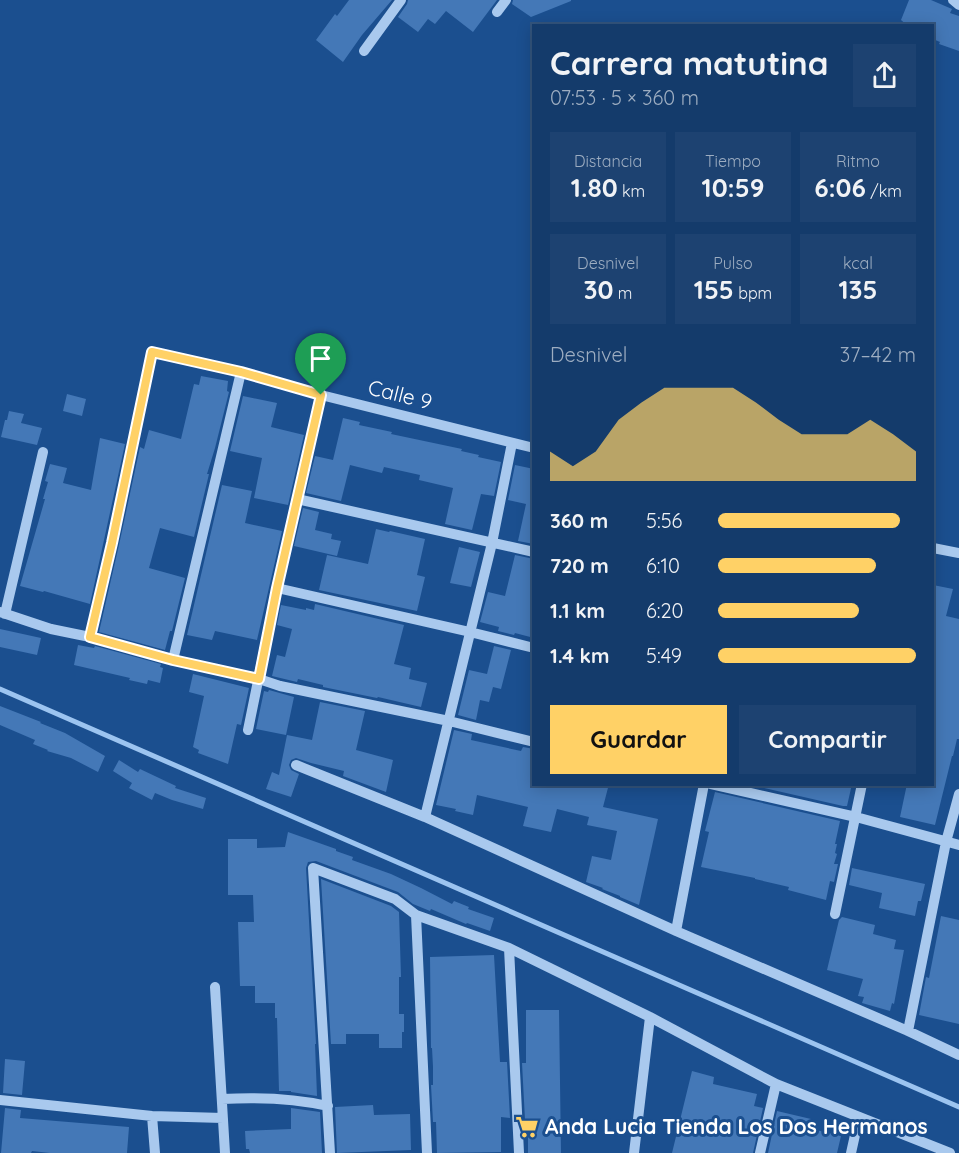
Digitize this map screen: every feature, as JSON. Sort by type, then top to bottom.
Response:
[{"type":"street","points":[[364,51],[401,0]]},
{"type":"street","points":[[497,12],[506,0]]},
{"type":"street","points":[[953,0],[959,5]]},
{"type":"street","name":"Calle 9","points":[[90,637],[152,352],[241,372],[321,395],[532,448]]},
{"type":"street","points":[[173,660],[241,372]]},
{"type":"street","points":[[248,730],[277,588],[321,395]]},
{"type":"street","points":[[425,816],[492,543],[512,443]]},
{"type":"street","points":[[43,452],[2,613],[51,629],[280,686],[449,721],[532,742]]},
{"type":"street","points":[[297,499],[532,552]]},
{"type":"street","points":[[934,548],[959,553]]},
{"type":"street","points":[[277,588],[532,648]]},
{"type":"street","points":[[296,765],[425,816],[676,931],[959,1055]]},
{"type":"street","points":[[676,931],[704,786]]},
{"type":"street","points":[[720,786],[856,817],[959,845]]},
{"type":"street","points":[[835,914],[862,786]]},
{"type":"street","points":[[908,1031],[946,842],[959,794]]},
{"type":"street","points":[[330,1153],[313,868],[395,898],[416,915],[509,948],[650,1017],[776,1084],[948,1153]]},
{"type":"street","points":[[416,915],[427,1153]]},
{"type":"street","points":[[509,948],[519,1153]]},
{"type":"street","points":[[215,987],[225,1153]]},
{"type":"street","points":[[634,1153],[650,1017]]},
{"type":"street","points":[[760,1153],[776,1084]]},
{"type":"street","points":[[222,1099],[250,1097],[293,1100],[328,1106]]},
{"type":"street","points":[[0,1100],[152,1116],[223,1118]]},
{"type":"street","points":[[152,1116],[155,1153]]},
{"type":"street","points":[[851,1153],[859,1117]]},
{"type":"building","points":[[349,0],[392,0],[362,35],[343,62],[316,40],[335,14],[337,16]]},
{"type":"building","points":[[408,0],[497,0],[473,32],[446,11],[435,24],[428,19],[418,32],[398,17]]},
{"type":"building","points":[[513,0],[571,1],[531,17],[512,4]]},
{"type":"building","points":[[909,0],[931,0],[952,9],[950,13],[959,16],[959,51],[939,44],[940,42],[934,39],[934,24],[906,24],[901,20]]},
{"type":"building","points":[[201,376],[228,381],[227,391],[229,392],[207,474],[209,474],[194,537],[160,528],[149,568],[185,578],[165,650],[99,632],[140,447],[144,449],[149,430],[181,439],[194,384],[199,385]]},
{"type":"building","points":[[67,394],[86,399],[82,416],[63,411]]},
{"type":"building","points":[[243,396],[277,403],[271,427],[304,435],[288,505],[254,498],[262,458],[230,451]]},
{"type":"building","points":[[9,411],[24,414],[21,423],[42,428],[37,445],[1,437]]},
{"type":"building","points":[[343,418],[360,422],[359,425],[392,432],[391,434],[462,449],[461,451],[479,455],[478,457],[501,462],[494,496],[481,494],[472,530],[445,524],[453,488],[419,480],[420,475],[384,467],[382,473],[350,465],[341,501],[306,493],[315,456],[333,460]]},
{"type":"building","points":[[100,438],[125,444],[90,604],[20,586],[45,499],[43,499],[48,482],[45,481],[50,464],[67,468],[63,483],[91,490]]},
{"type":"building","points":[[515,465],[532,469],[532,544],[518,541],[526,504],[508,500]]},
{"type":"building","points":[[222,485],[252,491],[245,523],[282,531],[257,640],[215,631],[212,640],[187,635]]},
{"type":"building","points":[[303,508],[319,512],[315,530],[332,534],[331,539],[341,541],[337,556],[294,546]]},
{"type":"building","points":[[376,529],[425,539],[417,575],[425,577],[417,611],[319,590],[327,555],[368,564]]},
{"type":"building","points":[[459,547],[480,552],[471,587],[450,583]]},
{"type":"building","points":[[515,555],[532,559],[532,637],[498,631],[499,627],[480,622],[488,592],[505,596]]},
{"type":"building","points":[[934,585],[953,589],[946,616],[959,619],[959,739],[957,739],[952,756],[935,825],[900,817],[907,786],[934,786]]},
{"type":"building","points":[[315,604],[404,625],[394,664],[411,668],[409,679],[427,683],[421,707],[323,687],[323,685],[298,679],[297,682],[272,676],[277,655],[285,657],[292,629],[277,625],[281,605],[314,610]]},
{"type":"building","points":[[0,629],[41,638],[37,655],[0,647]]},
{"type":"building","points":[[78,645],[94,648],[95,646],[161,664],[160,667],[163,668],[160,683],[148,680],[147,684],[74,665]]},
{"type":"building","points":[[494,646],[511,650],[501,689],[493,687],[489,702],[480,700],[476,720],[458,715],[469,670],[487,674]]},
{"type":"building","points":[[193,674],[249,688],[241,725],[237,724],[228,764],[198,753],[199,750],[193,747],[204,696],[189,692]]},
{"type":"building","points":[[269,690],[294,697],[286,735],[256,729],[264,691]]},
{"type":"building","points":[[320,702],[365,711],[356,750],[393,760],[386,792],[343,776],[344,771],[296,758],[291,760],[289,765],[291,770],[299,774],[291,797],[266,789],[272,772],[279,775],[287,735],[312,740]]},
{"type":"building","points":[[0,706],[65,733],[105,756],[98,772],[71,758],[47,751],[33,744],[35,740],[0,725]]},
{"type":"building","points":[[454,730],[472,734],[471,740],[521,751],[523,747],[532,749],[532,786],[608,786],[603,807],[658,819],[639,905],[586,882],[592,856],[611,860],[617,831],[587,825],[589,817],[557,809],[551,832],[523,826],[528,807],[477,795],[473,815],[436,805]]},
{"type":"building","points":[[119,760],[138,772],[140,769],[176,786],[175,788],[206,798],[203,809],[155,793],[152,800],[129,788],[132,783],[113,771]]},
{"type":"building","points":[[756,786],[852,786],[847,806]]},
{"type":"building","points":[[715,792],[840,821],[834,864],[838,864],[834,882],[830,881],[826,900],[755,878],[701,867],[709,832],[705,831]]},
{"type":"building","points":[[288,832],[336,849],[336,851],[353,857],[352,860],[391,874],[452,904],[454,901],[469,907],[468,909],[494,918],[490,931],[466,924],[413,904],[398,892],[316,861],[308,862],[306,868],[317,1096],[279,1091],[275,1003],[255,1003],[255,986],[240,986],[238,922],[254,922],[253,895],[228,895],[228,839],[257,839],[257,848],[285,847]]},
{"type":"building","points":[[852,868],[925,884],[915,916],[879,908],[882,893],[849,885]]},
{"type":"building","points":[[321,879],[391,906],[399,912],[401,977],[399,977],[399,1014],[404,1014],[402,1048],[379,1048],[379,1034],[346,1034],[346,1044],[331,1044]]},
{"type":"building","points":[[941,916],[959,920],[959,1024],[919,1015]]},
{"type":"building","points":[[842,917],[875,925],[873,934],[896,940],[894,949],[904,950],[894,1004],[892,1003],[890,1011],[862,1003],[864,997],[858,996],[863,979],[827,970],[839,920]]},
{"type":"building","points":[[494,955],[500,1062],[507,1062],[510,1118],[501,1117],[501,1152],[437,1153],[431,1085],[433,1085],[433,1067],[430,957]]},
{"type":"building","points":[[526,1010],[559,1010],[561,1153],[528,1153],[528,1121],[525,1120],[522,1063],[526,1063]]},
{"type":"building","points":[[5,1059],[25,1061],[22,1095],[3,1093]]},
{"type":"building","points":[[692,1071],[714,1077],[713,1084],[757,1094],[754,1106],[763,1108],[753,1153],[672,1153]]},
{"type":"building","points":[[373,1105],[374,1115],[410,1114],[411,1150],[337,1153],[335,1107]]},
{"type":"building","points":[[5,1108],[21,1110],[20,1118],[129,1127],[127,1153],[32,1151],[31,1153],[1,1153]]},
{"type":"building","points":[[291,1108],[320,1112],[322,1153],[250,1153],[249,1149],[246,1149],[245,1131],[291,1129]]},
{"type":"building","points":[[777,1111],[811,1119],[808,1128],[841,1136],[837,1153],[768,1153]]},
{"type":"waterway","points":[[0,689],[959,1107]]},
{"type":"place","name":"Anda Lucia Tienda Los Dos Hermanos","points":[[527,1127]]},
{"type":"route","points":[[152,352],[241,372],[321,395],[277,588],[259,679],[173,660],[90,637],[152,352]]}]
